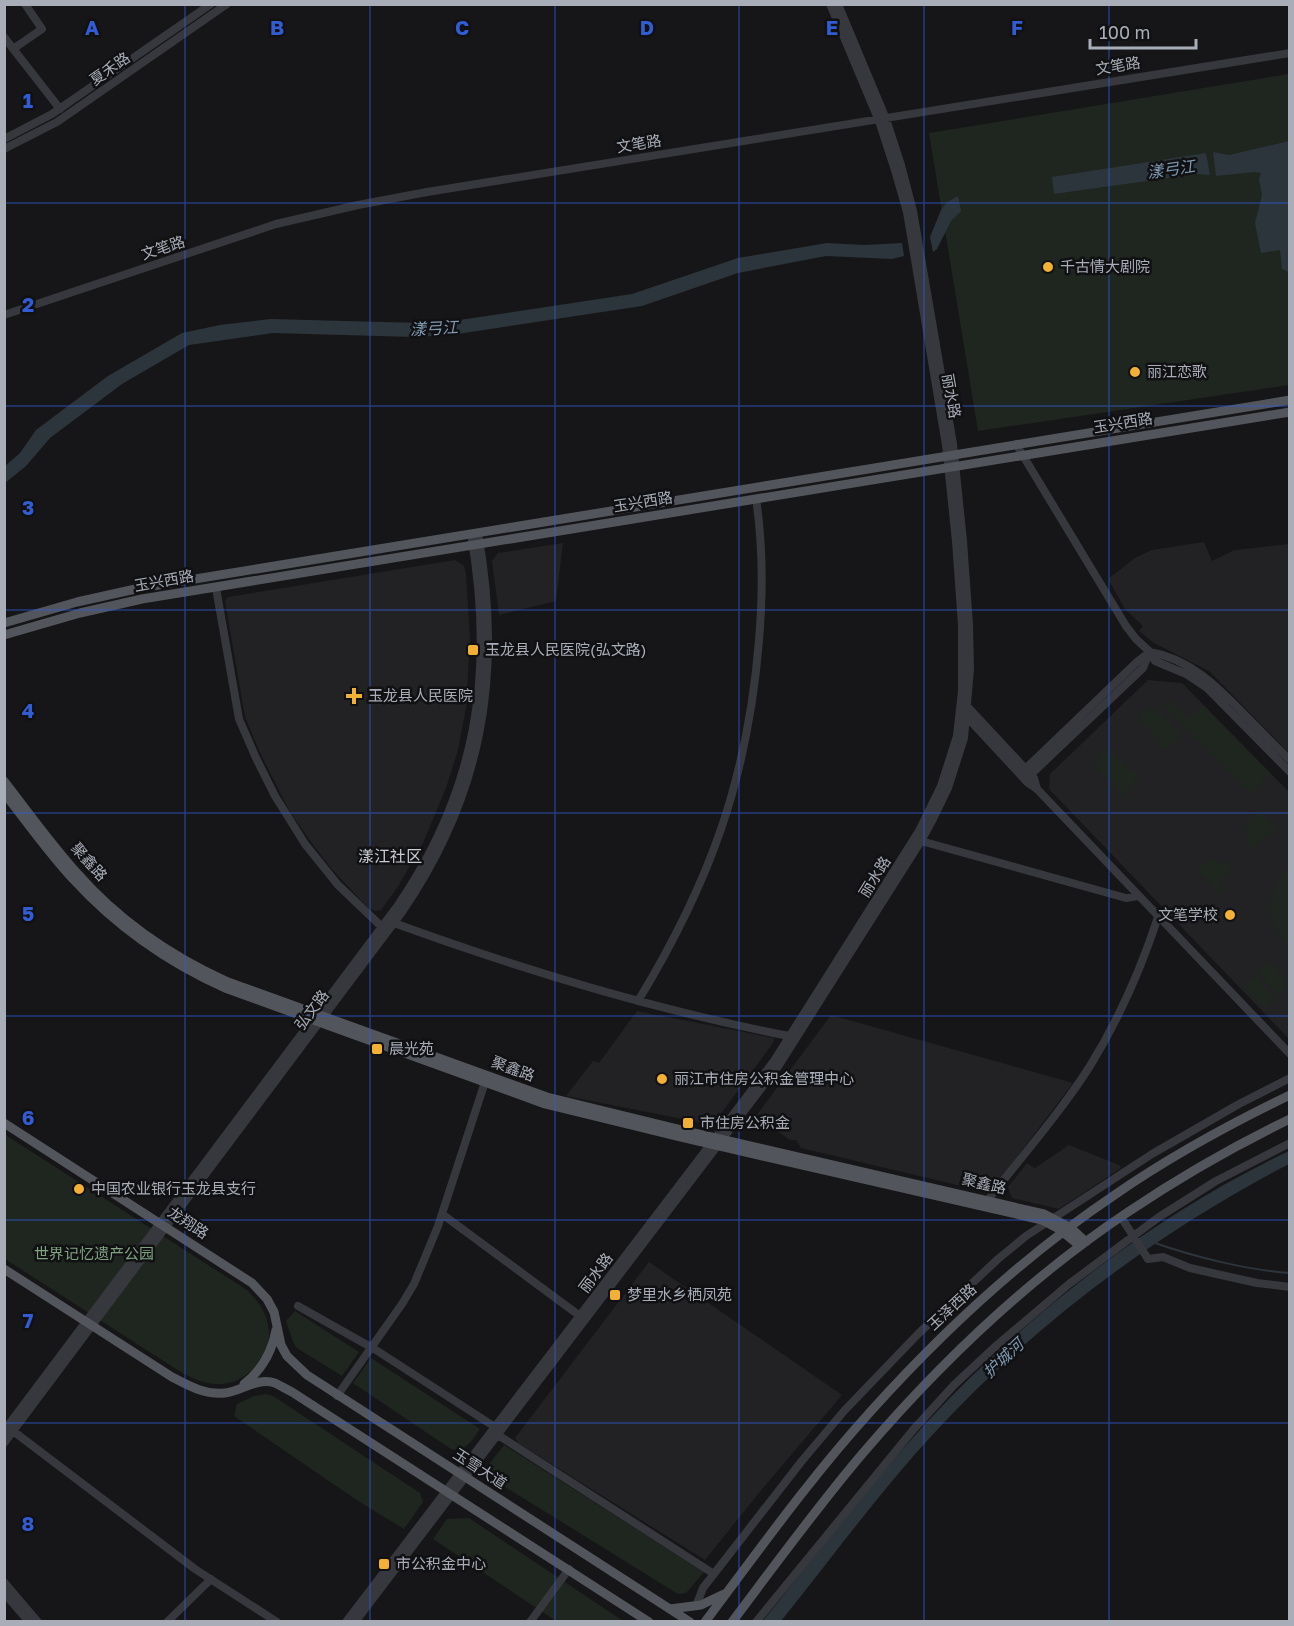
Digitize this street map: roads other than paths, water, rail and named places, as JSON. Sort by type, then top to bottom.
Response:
[{"type":"main road","name":"玉兴西路","points":[[4,623],[77,602],[140,588],[1290,400]]},
{"type":"main road","name":"玉兴西路","points":[[4,635],[111,606],[1290,412]]},
{"type":"main road","name":"聚鑫路","points":[[4,781],[65,860],[116,911],[146,936],[180,958],[213,975],[318,1018],[545,1104],[1044,1214],[1083,1244]]},
{"type":"main road","name":"聚鑫路","points":[[4,793],[60,864],[111,917],[176,964],[241,994],[318,1018],[547,1097],[718,1142],[1050,1220]]},
{"type":"main road","name":"玉泽西路","points":[[705,1622],[816,1476],[889,1392],[921,1357],[1023,1263],[1115,1194],[1168,1160],[1222,1129],[1290,1095]]},
{"type":"main road","points":[[735,1619],[841,1480],[911,1400],[992,1320],[1037,1280],[1121,1217],[1206,1163],[1290,1119]]},
{"type":"main road","name":"龙翔路","points":[[4,1123],[252,1283],[271,1305],[276,1324]]},
{"type":"main road","points":[[4,1269],[172,1377],[193,1388],[212,1393],[232,1392],[264,1382],[275,1383],[292,1392],[650,1622]]},
{"type":"main road","points":[[232,1392],[246,1383],[263,1364],[274,1341],[276,1324]]},
{"type":"main road","name":"玉雪大道","points":[[276,1324],[281,1345],[290,1359],[307,1376],[690,1622]]},
{"type":"main road","points":[[670,1609],[696,1606],[727,1593]]},
{"type":"street","points":[[13,49],[42,29],[25,4]]},
{"type":"street","name":"夏禾路","points":[[4,139],[60,109],[211,4]]},
{"type":"street","name":"夏禾路","points":[[4,149],[57,122],[227,4]]},
{"type":"street","name":"丽水路","points":[[830,4],[882,118]]},
{"type":"street","name":"丽水路","points":[[838,4],[882,118],[907,212],[951,455],[962,626],[961,699],[964,708]]},
{"type":"street","points":[[4,37],[60,109]]},
{"type":"street","name":"文笔路","points":[[4,315],[276,224],[403,196],[1290,52]]},
{"type":"street","points":[[1016,444],[1136,639],[1150,651],[1155,661],[1186,674],[1207,688],[1290,772]]},
{"type":"street","name":"丽水路","points":[[346,1622],[449,1493],[718,1142],[774,1061],[892,876],[927,816],[941,786],[957,736],[964,708],[969,669],[969,625],[963,541],[952,466]]},
{"type":"street","points":[[638,1000],[695,897],[722,830],[738,778],[754,692],[760,630],[761,541],[756,499]]},
{"type":"street","name":"弘文路","points":[[318,1018],[394,923],[422,882],[448,832],[464,794],[480,734],[486,686],[488,639],[486,591],[474,534]]},
{"type":"street","name":"弘文路","points":[[4,1443],[9,1431],[318,1018],[416,879],[433,848],[457,791],[469,752],[477,709],[482,639],[476,545]]},
{"type":"street","points":[[216,588],[239,718],[256,758],[285,815],[315,858],[350,898],[382,927]]},
{"type":"street","points":[[1150,651],[1159,653],[1206,676],[1290,760]]},
{"type":"street","points":[[1025,774],[1143,668],[1150,651]]},
{"type":"street","points":[[964,708],[966,717],[1025,774]]},
{"type":"street","points":[[964,708],[1037,789],[1290,1054]]},
{"type":"street","name":"丽水路","points":[[497,1431],[580,1316],[779,1065],[933,819],[949,784],[964,738],[966,717]]},
{"type":"street","points":[[921,841],[1126,898],[1138,896]]},
{"type":"street","points":[[988,1200],[1065,1102],[1094,1059],[1130,991],[1158,917]]},
{"type":"street","points":[[394,923],[490,957],[638,1000],[716,1021],[789,1036]]},
{"type":"street","points":[[696,1606],[703,1588],[815,1445],[888,1364],[971,1283],[1026,1236],[1050,1220],[1190,1131],[1290,1078]]},
{"type":"street","points":[[338,1396],[402,1305],[414,1284],[442,1214],[485,1082]]},
{"type":"street","points":[[756,1622],[893,1453],[947,1392],[976,1364],[1033,1313],[1091,1266],[1133,1236],[1207,1187],[1254,1160],[1290,1143]]},
{"type":"street","points":[[442,1214],[580,1316]]},
{"type":"street","points":[[1121,1217],[1149,1259],[1163,1257],[1190,1268],[1257,1283],[1290,1287]]},
{"type":"street","points":[[298,1306],[371,1348],[714,1574]]},
{"type":"street","points":[[9,1431],[195,1569],[277,1622]]},
{"type":"street","name":"丽水路","points":[[355,1622],[449,1493]]},
{"type":"street","points":[[530,1622],[569,1569]]},
{"type":"street","points":[[167,1622],[211,1579]]},
{"type":"street","points":[[4,1582],[38,1622]]},
{"type":"street","points":[[4,1593],[29,1622]]},
{"type":"water","points":[[1290,141],[1289,272],[1282,269],[1280,250],[1261,253],[1255,223],[1262,195],[1259,179],[1261,173],[1216,176],[1213,152],[1229,155]]},
{"type":"water","name":"漾弓江","points":[[1206,153],[1210,175],[1197,174],[1054,194],[1052,177]]},
{"type":"water","points":[[958,196],[961,211],[951,221],[937,249],[933,252],[930,237],[941,210],[947,202]]},
{"type":"water","name":"漾弓江","points":[[827,243],[864,245],[902,243],[904,256],[892,259],[826,256],[738,273],[642,306],[451,335],[414,337],[273,333],[189,345],[122,384],[50,438],[26,466],[5,483],[5,466],[20,453],[36,430],[108,376],[182,333],[220,325],[270,319],[421,323],[453,321],[632,294],[738,258]]},
{"type":"water","name":"护城河","points":[[1289,1151],[1289,1164],[1240,1191],[1146,1250],[1101,1282],[1015,1353],[915,1454],[781,1621],[762,1622],[905,1446],[1008,1342],[1051,1305],[1142,1236],[1190,1205]]},
{"type":"waterway","points":[[1155,1243],[1221,1262],[1290,1273]]},
{"type":"place","name":"千古情大剧院","points":[[1048,267]]},
{"type":"place","name":"丽江恋歌","points":[[1135,372]]},
{"type":"place","name":"玉龙县人民医院(弘文路)","points":[[473,650]]},
{"type":"place","name":"玉龙县人民医院","points":[[354,696]]},
{"type":"place","name":"文笔学校","points":[[1230,915]]},
{"type":"place","name":"晨光苑","points":[[377,1049]]},
{"type":"place","name":"丽江市住房公积金管理中心","points":[[662,1079]]},
{"type":"place","name":"市住房公积金","points":[[688,1123]]},
{"type":"place","name":"中国农业银行玉龙县支行","points":[[79,1189]]},
{"type":"place","name":"梦里水乡栖凤苑","points":[[615,1295]]},
{"type":"place","name":"市公积金中心","points":[[384,1564]]},
{"type":"district","name":"漾江社区","points":[[390,856]]},
{"type":"park label","name":"世界记忆遗产公园","points":[[94,1254]]}]
